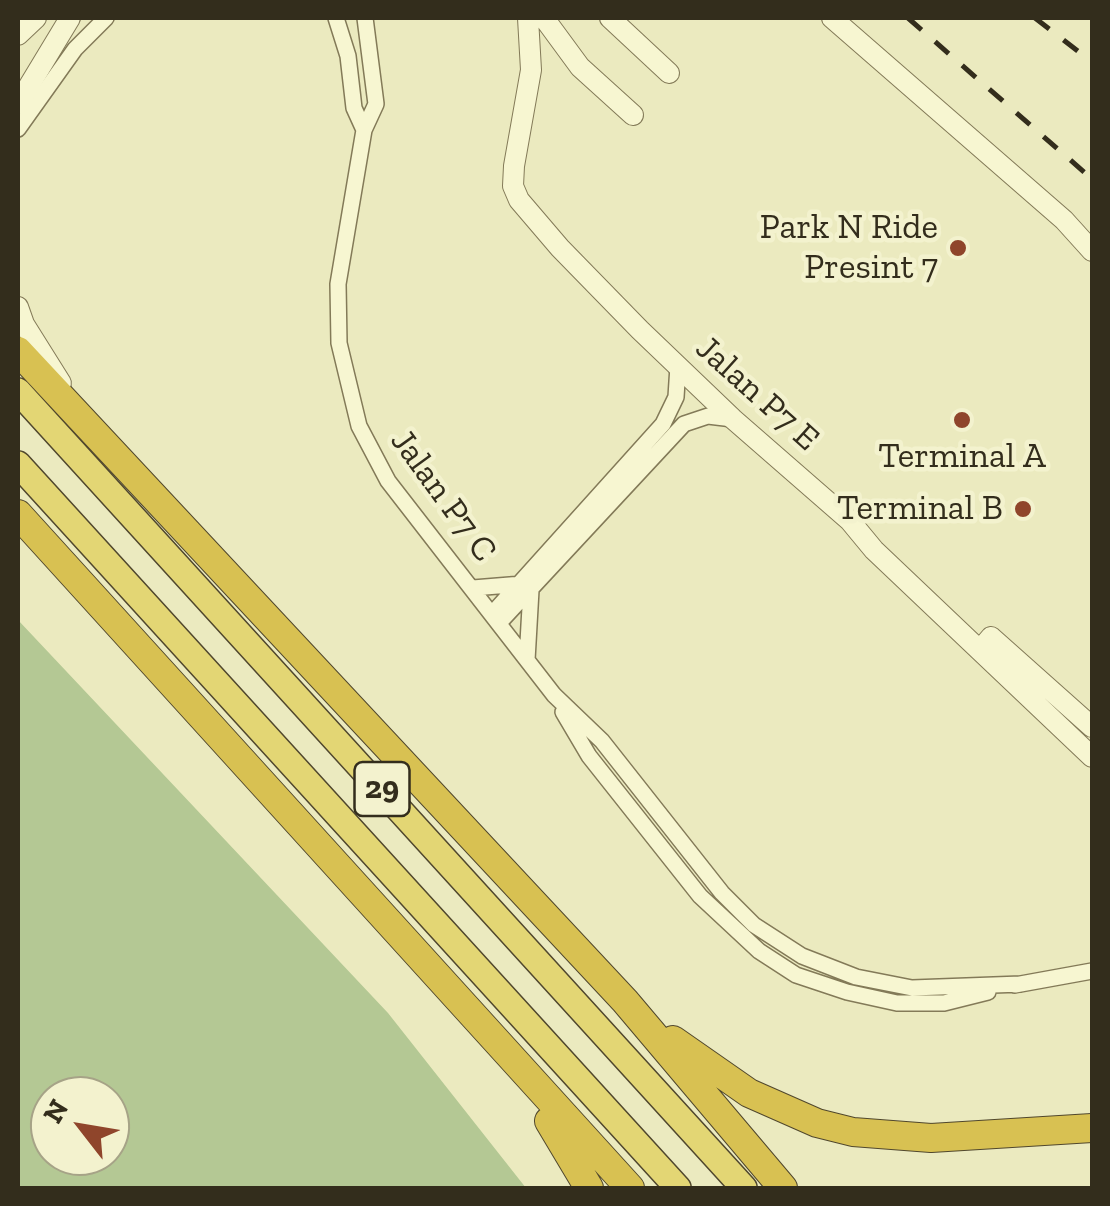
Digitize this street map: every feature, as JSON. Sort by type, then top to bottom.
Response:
[{"type":"highway","points":[[18,350],[625,1002],[782,1188]]},
{"type":"highway","name":"29","points":[[18,391],[744,1188]]},
{"type":"highway","name":"29","points":[[18,464],[678,1188]]},
{"type":"highway","points":[[18,514],[630,1188]]},
{"type":"highway","points":[[444,986],[552,1126],[589,1188]]},
{"type":"highway","points":[[625,1002],[749,1093],[817,1123],[886,1136],[932,1138],[1092,1128]]},
{"type":"street","points":[[18,35],[36,18]]},
{"type":"street","points":[[18,104],[70,18]]},
{"type":"street","points":[[18,129],[75,49],[106,18]]},
{"type":"street","name":"Jalan P7 C","points":[[365,18],[376,104],[364,130],[338,284],[340,343],[358,426],[388,481],[554,695],[589,756],[700,896],[759,951],[796,975],[897,1003],[944,1003],[1092,970]]},
{"type":"street","name":"Jalan P7 E","points":[[528,18],[532,70],[513,186],[519,200],[560,248],[678,366],[850,521],[874,550],[1092,726]]},
{"type":"street","points":[[544,18],[580,67],[633,115]]},
{"type":"street","points":[[610,18],[670,73]]},
{"type":"street","points":[[832,18],[1064,220],[1092,250]]},
{"type":"street","name":"Jalan P7 C","points":[[336,19],[348,56],[354,108],[364,130]]},
{"type":"street","points":[[18,307],[56,377],[170,510]]},
{"type":"street","points":[[527,660],[527,587],[663,424],[676,397],[678,366]]},
{"type":"street","points":[[496,618],[684,424],[708,416],[733,418]]},
{"type":"street","points":[[472,588],[527,587]]},
{"type":"street","name":"Jalan P7 E","points":[[986,643],[1092,756]]},
{"type":"green space","points":[[18,620],[388,1013],[526,1188],[18,1188]]},
{"type":"railway","points":[[908,18],[1092,179]]},
{"type":"railway","points":[[1035,18],[1092,62]]},
{"type":"place","name":"Park N Ride Presint 7","points":[[958,248]]},
{"type":"place","name":"Terminal A","points":[[962,420]]},
{"type":"place","name":"Terminal B","points":[[1023,509]]}]
